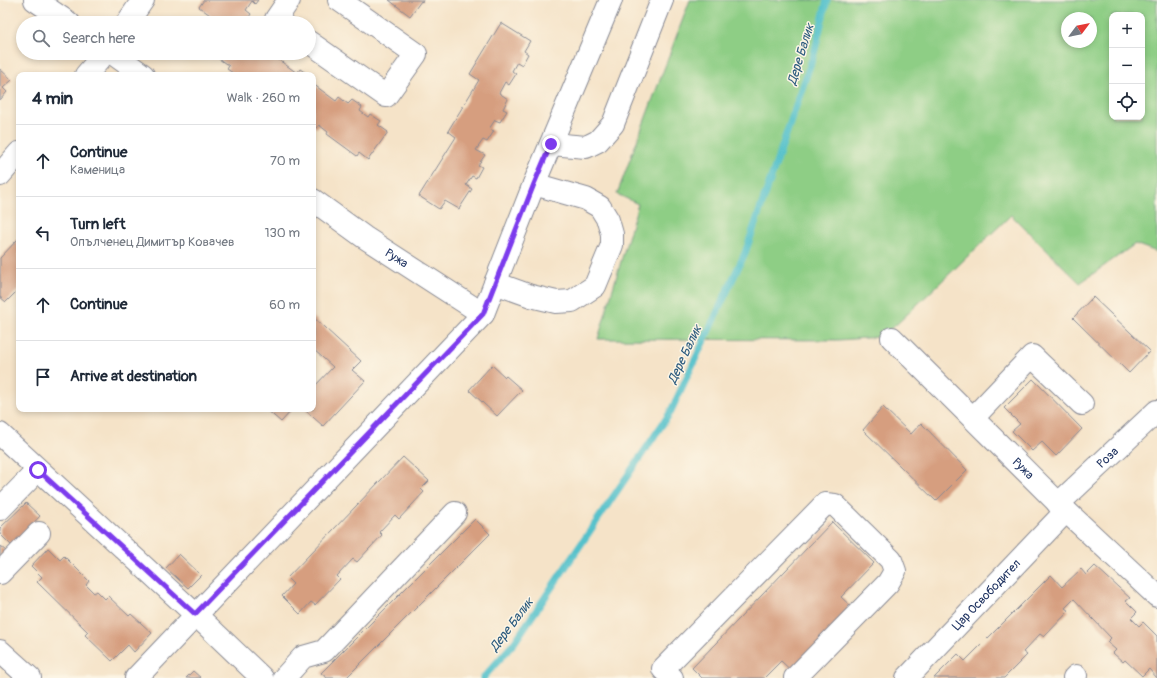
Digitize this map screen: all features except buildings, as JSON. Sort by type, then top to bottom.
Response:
[{"type":"street","points":[[36,0],[59,16]]},
{"type":"street","points":[[132,16],[143,0]]},
{"type":"street","points":[[278,16],[289,0]]},
{"type":"street","points":[[316,47],[386,96],[416,54],[340,0]]},
{"type":"street","points":[[136,678],[195,614],[483,314],[534,184],[612,0]]},
{"type":"street","points":[[551,144],[586,147],[598,141],[613,124],[662,0]]},
{"type":"street","points":[[89,72],[99,60]]},
{"type":"street","points":[[122,60],[138,72]]},
{"type":"street","points":[[0,175],[16,156]]},
{"type":"street","points":[[495,283],[550,301],[572,301],[595,286],[612,245],[612,234],[608,220],[600,206],[586,199],[534,184]]},
{"type":"street","name":"Ружа","points":[[316,202],[364,237],[483,314]]},
{"type":"street","name":"Ружа","points":[[892,338],[1062,507],[1157,596]]},
{"type":"street","points":[[972,418],[1032,356],[1082,404]]},
{"type":"street","name":"Роза","points":[[1062,507],[1157,411]]},
{"type":"street","points":[[0,434],[262,678]]},
{"type":"street","points":[[0,509],[38,470]]},
{"type":"street","points":[[672,678],[663,669],[825,504],[835,505],[891,560],[895,571],[888,583],[796,678]]},
{"type":"street","name":"Цар Освободител","points":[[906,678],[1062,507]]},
{"type":"street","points":[[284,678],[303,657],[324,651],[455,513]]},
{"type":"street","points":[[0,573],[39,533]]},
{"type":"street","points":[[0,651],[30,678]]},
{"type":"green space","points":[[690,0],[1157,0],[1157,252],[1135,244],[1080,283],[1011,215],[897,324],[879,337],[839,340],[598,339],[638,204],[617,194]]},
{"type":"waterway","name":"Дере Балик","points":[[483,678],[514,643],[670,413],[745,253],[814,54],[827,0]]},
{"type":"route","points":[[38,470],[195,614],[483,314],[551,144]]}]
